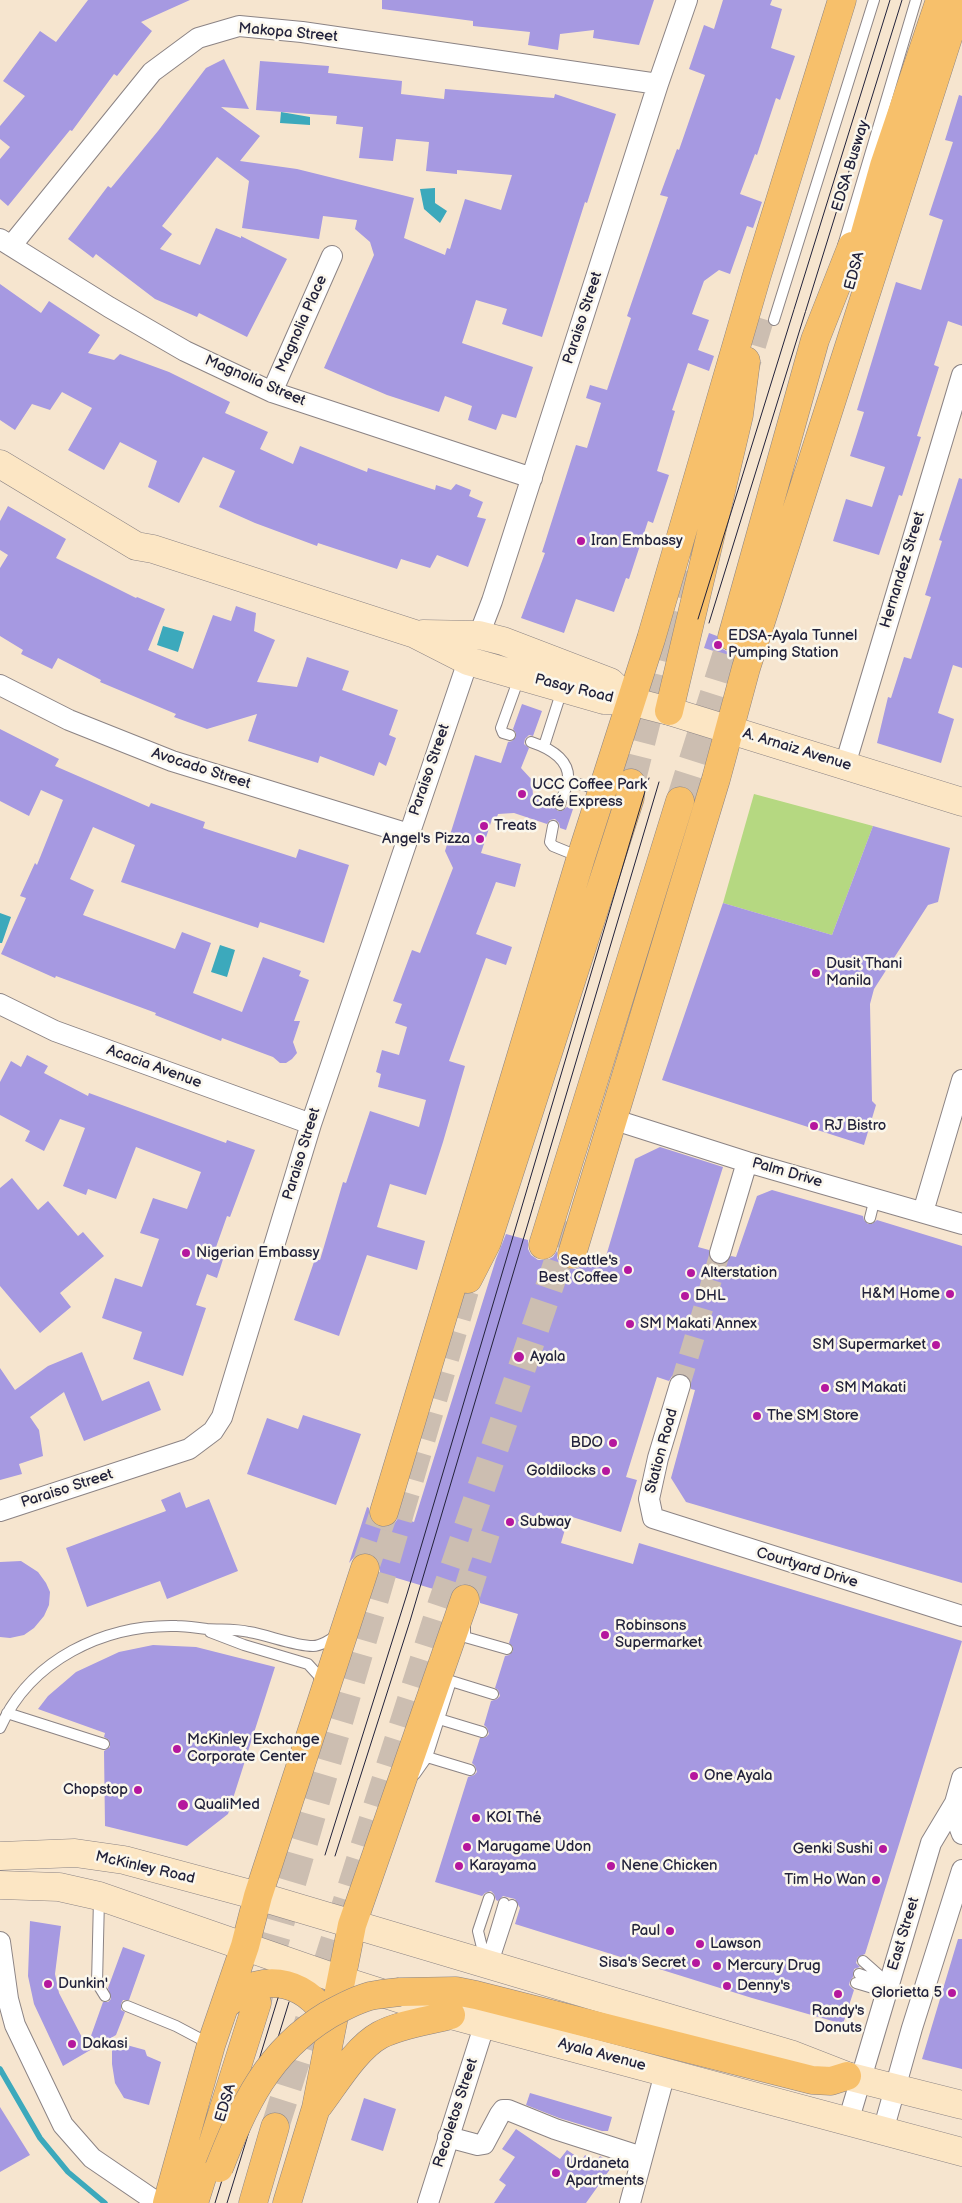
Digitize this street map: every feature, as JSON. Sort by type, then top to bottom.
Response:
[{"type":"highway","points":[[384,1512],[581,857],[651,639],[757,275],[842,0]]},
{"type":"highway","points":[[768,316],[859,0]]},
{"type":"highway","name":"EDSA","points":[[776,545],[834,347],[884,166],[940,0]]},
{"type":"highway","points":[[572,1254],[730,729],[746,668],[960,0]]},
{"type":"highway","points":[[732,637],[816,340],[884,166]]},
{"type":"highway","points":[[668,711],[739,415],[757,275]]},
{"type":"highway","points":[[436,1340],[487,1242],[630,798],[631,782]]},
{"type":"highway","points":[[542,1245],[680,801]]},
{"type":"highway","points":[[167,2203],[211,2045],[245,1946],[258,1896],[324,1690],[366,1568]]},
{"type":"highway","points":[[288,2203],[316,2108],[352,1925],[465,1599]]},
{"type":"highway","points":[[223,2010],[234,1998],[249,1988],[260,1985],[283,1984],[299,1989],[313,1999],[327,2017],[331,2028]]},
{"type":"highway","points":[[208,2203],[238,2122],[264,2073],[294,2040],[316,2023],[355,2001],[371,1996],[410,1991],[456,1991],[495,1999],[812,2080],[831,2081],[853,2078]]},
{"type":"highway","name":"EDSA","points":[[194,2203],[257,2004]]},
{"type":"highway","points":[[316,2108],[354,2059],[373,2040],[394,2030],[451,2015]]},
{"type":"highway","points":[[253,2203],[275,2127]]},
{"type":"main road","name":"Pasay Road","points":[[0,464],[88,516],[103,520],[140,538],[153,550],[415,634],[468,660],[604,700],[630,701]]},
{"type":"main road","name":"Pasay Road","points":[[415,634],[479,635],[503,641],[610,682],[630,701]]},
{"type":"main road","name":"A. Arnaiz Avenue","points":[[630,701],[730,729],[962,802]]},
{"type":"main road","name":"McKinley Road","points":[[0,1856],[67,1853],[110,1857],[258,1896]]},
{"type":"main road","points":[[0,1885],[59,1887],[100,1896],[245,1946]]},
{"type":"main road","points":[[258,1896],[793,2055],[853,2078],[962,2105]]},
{"type":"main road","name":"Ayala Avenue","points":[[245,1946],[341,1980],[451,2015],[962,2152]]},
{"type":"street","name":"Paraiso Street","points":[[479,635],[687,0]]},
{"type":"street","name":"Makopa Street","points":[[6,243],[152,72],[198,38],[239,26],[302,32],[658,84]]},
{"type":"street","name":"Magnolia Street","points":[[6,243],[109,307],[185,351],[272,392],[532,478]]},
{"type":"street","name":"Magnolia Place","points":[[272,392],[332,256]]},
{"type":"street","name":"Hernandez Street","points":[[845,765],[962,375]]},
{"type":"street","name":"Paraiso Street","points":[[0,1512],[189,1449],[213,1431],[222,1417],[311,1124],[468,660]]},
{"type":"street","name":"Avocado Street","points":[[0,685],[69,720],[172,761],[409,834]]},
{"type":"street","name":"Acacia Avenue","points":[[0,1004],[55,1031],[311,1124]]},
{"type":"street","points":[[923,1212],[962,1080]]},
{"type":"street","name":"Palm Drive","points":[[612,1119],[748,1162],[962,1224]]},
{"type":"street","points":[[720,1253],[748,1162]]},
{"type":"street","name":"Station Road","points":[[653,1518],[649,1499],[658,1458],[680,1385]]},
{"type":"street","name":"Courtyard Drive","points":[[653,1518],[962,1616]]},
{"type":"street","name":"East Street","points":[[848,2122],[853,2078],[887,1988],[931,1843],[955,1803],[962,1778]]},
{"type":"street","points":[[955,1803],[956,1818],[962,1834]]},
{"type":"street","points":[[883,2131],[894,2088],[962,1870]]},
{"type":"street","points":[[0,1942],[8,1999],[15,2025],[64,2125],[92,2158],[158,2203]]},
{"type":"street","name":"Recoletos Street","points":[[428,2203],[485,2023]]},
{"type":"street","points":[[630,2203],[665,2073]]},
{"type":"street","points":[[448,2137],[478,2146],[484,2144],[500,2114],[503,2110],[508,2110],[555,2129],[642,2157]]},
{"type":"lane","name":"EDSA Busway","points":[[768,316],[874,0]]},
{"type":"lane","name":"EDSA Busway","points":[[816,340],[916,0]]},
{"type":"lane","points":[[510,736],[503,733],[502,728],[520,675]]},
{"type":"lane","points":[[544,746],[563,688]]},
{"type":"lane","points":[[531,742],[552,750],[563,761],[568,781],[560,805]]},
{"type":"lane","points":[[568,781],[602,790]]},
{"type":"lane","points":[[553,826],[550,842],[553,846],[581,857]]},
{"type":"lane","points":[[870,1218],[875,1198]]},
{"type":"lane","points":[[465,1599],[465,1637],[507,1649]]},
{"type":"lane","points":[[0,1728],[20,1693],[59,1657],[84,1643],[137,1629],[176,1626],[248,1631],[314,1646],[332,1639],[346,1626]]},
{"type":"lane","points":[[200,1628],[244,1645],[308,1664],[318,1676],[324,1690]]},
{"type":"lane","points":[[396,1802],[427,1757],[451,1681],[493,1694]]},
{"type":"lane","points":[[7,1713],[104,1744]]},
{"type":"lane","points":[[439,1719],[482,1732]]},
{"type":"lane","points":[[427,1757],[470,1770]]},
{"type":"lane","points":[[100,1896],[97,1983],[105,1996]]},
{"type":"lane","points":[[488,1964],[478,1931],[489,1898]]},
{"type":"lane","points":[[488,1964],[508,1904]]},
{"type":"lane","points":[[863,1961],[887,1988]]},
{"type":"lane","points":[[857,1978],[887,1988]]},
{"type":"lane","points":[[127,2006],[176,2026],[211,2045]]},
{"type":"green space","points":[[754,794],[873,826],[832,935],[723,903]]},
{"type":"water","points":[[281,112],[310,117],[310,125],[280,123]]},
{"type":"water","points":[[435,188],[435,203],[447,211],[440,223],[424,209],[420,189]]},
{"type":"water","points":[[163,626],[184,632],[178,652],[157,645]]},
{"type":"water","points":[[0,913],[11,917],[2,943],[0,943]]},
{"type":"water","points":[[220,945],[235,950],[227,977],[211,972]]},
{"type":"building","points":[[88,0],[190,0],[141,22],[152,31],[117,76],[114,74],[72,131],[70,130],[8,206],[0,199],[0,159],[10,147],[0,139],[0,126],[25,96],[3,81],[40,31],[56,42]]},
{"type":"building","points":[[382,0],[654,0],[639,45],[593,38],[594,30],[560,34],[558,50],[528,45],[530,32],[473,26],[473,21],[382,9]]},
{"type":"building","points":[[723,0],[772,0],[770,5],[782,9],[771,48],[795,56],[780,100],[776,98],[757,155],[755,154],[740,194],[762,202],[753,228],[747,226],[730,274],[719,270],[704,281],[692,314],[709,320],[698,350],[714,356],[709,371],[688,363],[672,410],[675,411],[657,471],[669,475],[653,523],[648,521],[629,579],[626,578],[614,612],[576,599],[564,633],[521,618],[545,553],[542,552],[576,445],[587,448],[601,403],[586,398],[590,385],[607,390],[631,318],[627,316],[668,197],[660,195],[677,149],[679,150],[705,75],[689,69],[704,25],[714,29]]},
{"type":"building","points":[[224,59],[249,109],[221,107],[260,136],[240,161],[297,169],[414,198],[404,238],[445,255],[447,248],[450,249],[465,199],[501,210],[512,175],[457,170],[457,174],[426,171],[429,142],[396,139],[393,161],[359,158],[363,127],[336,124],[337,116],[256,110],[260,61],[329,66],[328,73],[402,81],[401,94],[444,99],[445,89],[554,98],[555,94],[616,114],[587,203],[585,202],[542,337],[502,324],[507,309],[476,300],[462,343],[533,367],[516,418],[502,414],[496,430],[468,420],[472,406],[445,396],[439,412],[387,395],[324,368],[374,255],[370,242],[355,229],[357,220],[323,216],[319,239],[242,228],[249,181],[217,157],[162,226],[172,234],[160,249],[200,265],[216,228],[241,238],[241,236],[287,259],[247,337],[199,313],[197,317],[155,299],[96,254],[93,258],[68,239],[108,186],[111,188],[158,131],[206,68]]},
{"type":"building","points":[[959,95],[962,96],[962,326],[948,321],[934,365],[939,367],[917,436],[921,437],[902,496],[899,495],[879,555],[833,541],[846,499],[872,507],[885,467],[850,456],[864,412],[857,410],[896,282],[921,290],[943,220],[929,215],[953,142],[945,140]]},
{"type":"building","points":[[0,284],[41,313],[49,301],[100,335],[88,353],[114,360],[120,354],[169,372],[230,402],[225,413],[268,432],[260,449],[293,464],[300,446],[367,472],[368,468],[435,490],[436,485],[451,490],[456,484],[471,490],[469,496],[483,502],[477,517],[486,519],[468,567],[437,555],[430,568],[401,559],[397,569],[318,543],[317,546],[255,523],[219,507],[235,471],[203,457],[179,503],[148,487],[157,461],[120,442],[104,470],[68,450],[92,408],[62,392],[50,410],[32,404],[15,430],[0,420]]},
{"type":"building","points":[[959,478],[962,479],[962,668],[953,665],[938,713],[954,719],[941,763],[877,743],[888,697],[891,698],[904,657],[911,659],[931,597],[925,595],[942,541],[939,540]]},
{"type":"building","points":[[8,506],[66,539],[56,558],[136,598],[165,609],[148,650],[193,669],[213,615],[231,621],[236,606],[256,613],[254,631],[275,640],[257,682],[297,687],[307,657],[349,671],[342,690],[398,710],[389,735],[396,738],[386,766],[379,762],[374,776],[320,756],[318,763],[248,741],[257,714],[207,729],[174,717],[176,714],[100,682],[101,680],[58,658],[52,669],[21,654],[23,650],[0,636],[0,568],[8,555],[0,550],[0,521]]},
{"type":"building","name":"EDSA-Ayala Tunnel Pumping Station","points":[[709,633],[717,636],[721,648],[728,652],[727,655],[704,648]]},
{"type":"building","points":[[522,704],[542,711],[533,736],[529,735],[525,739],[524,744],[529,748],[521,768],[532,780],[533,796],[554,803],[554,807],[558,811],[562,811],[567,807],[573,809],[566,830],[560,828],[559,823],[555,819],[550,820],[547,824],[514,813],[498,814],[496,820],[492,819],[481,853],[521,864],[515,887],[496,882],[476,934],[512,947],[506,965],[486,958],[449,1061],[465,1066],[426,1195],[390,1184],[377,1227],[425,1241],[417,1270],[367,1255],[339,1336],[294,1320],[315,1259],[320,1260],[343,1182],[346,1183],[370,1111],[419,1127],[426,1100],[378,1087],[381,1074],[376,1072],[382,1050],[399,1055],[407,1027],[395,1023],[402,1004],[393,1001],[412,950],[420,953],[453,868],[445,851],[475,755],[501,763],[508,742],[516,737],[513,729]]},
{"type":"building","points":[[0,729],[59,759],[55,766],[149,807],[151,803],[205,822],[203,828],[296,858],[299,849],[349,865],[324,943],[260,922],[258,928],[121,882],[135,845],[93,827],[70,879],[94,890],[83,915],[175,949],[182,932],[211,943],[193,993],[242,1012],[263,957],[301,971],[299,976],[309,980],[294,1021],[300,1021],[293,1042],[297,1053],[292,1059],[286,1063],[280,1063],[273,1057],[222,1038],[221,1041],[155,1015],[156,1013],[56,976],[55,978],[1,954],[26,898],[20,896],[35,863],[37,865],[63,800],[41,790],[29,816],[0,801]]},
{"type":"building","points":[[873,826],[950,848],[938,902],[928,905],[874,989],[870,1004],[872,1101],[876,1105],[864,1145],[662,1080],[723,903],[832,935]]},
{"type":"building","points":[[27,1055],[48,1066],[44,1073],[88,1096],[89,1093],[226,1143],[227,1140],[255,1150],[230,1217],[227,1216],[215,1250],[225,1253],[217,1278],[207,1274],[196,1305],[206,1308],[183,1376],[133,1359],[142,1332],[102,1318],[115,1278],[142,1287],[159,1239],[140,1233],[153,1198],[187,1209],[201,1172],[136,1147],[116,1199],[88,1189],[86,1195],[63,1186],[85,1128],[60,1119],[44,1151],[25,1141],[30,1131],[0,1115],[0,1082],[11,1061],[21,1067]]},
{"type":"building","points":[[660,1147],[723,1167],[698,1247],[709,1250],[709,1256],[716,1264],[723,1264],[731,1256],[736,1257],[757,1196],[772,1190],[863,1216],[868,1224],[872,1224],[877,1220],[962,1246],[962,1583],[686,1502],[671,1478],[695,1390],[691,1389],[689,1377],[683,1374],[672,1376],[669,1381],[657,1377],[626,1477],[637,1480],[621,1532],[569,1516],[561,1543],[633,1564],[639,1543],[962,1641],[865,1954],[858,1957],[856,1963],[860,1967],[854,1969],[853,1977],[850,1981],[849,1985],[854,1990],[843,2024],[752,1998],[515,1924],[520,1908],[515,1899],[503,1896],[498,1901],[491,1891],[482,1896],[435,1882],[468,1777],[477,1772],[472,1763],[480,1738],[486,1737],[489,1734],[484,1725],[491,1701],[500,1696],[495,1688],[505,1656],[513,1651],[513,1647],[509,1643],[518,1614],[480,1603],[477,1589],[470,1584],[455,1587],[450,1594],[380,1573],[380,1565],[377,1558],[369,1553],[361,1553],[355,1556],[349,1563],[367,1507],[369,1508],[372,1522],[379,1527],[388,1527],[394,1524],[399,1517],[414,1522],[496,1259],[506,1234],[528,1240],[528,1249],[531,1255],[538,1260],[547,1260],[553,1257],[557,1251],[557,1258],[560,1264],[568,1269],[582,1266],[587,1258],[604,1263],[635,1159]]},
{"type":"building","points":[[12,1178],[38,1210],[48,1201],[78,1236],[83,1232],[104,1256],[60,1293],[71,1307],[40,1333],[0,1286],[0,1188]]},
{"type":"building","points":[[82,1352],[102,1401],[149,1381],[161,1410],[84,1441],[64,1392],[30,1417],[39,1430],[43,1456],[19,1464],[22,1474],[0,1480],[0,1368],[15,1390],[48,1366]]},
{"type":"building","points":[[303,1415],[361,1434],[336,1505],[247,1474],[267,1418],[298,1429]]},
{"type":"building","points":[[180,1492],[186,1508],[209,1499],[238,1571],[167,1599],[160,1581],[87,1607],[66,1548],[166,1511],[161,1500]]},
{"type":"building","points":[[21,1561],[38,1572],[46,1583],[50,1592],[49,1605],[44,1616],[34,1628],[24,1635],[10,1638],[0,1637],[0,1562]]},
{"type":"building","name":"McKinley Exchange Corporate Center","points":[[153,1645],[196,1647],[275,1667],[228,1814],[187,1846],[105,1826],[104,1751],[110,1747],[109,1740],[104,1737],[105,1733],[38,1709],[48,1696],[76,1672],[119,1652]]},
{"type":"building","points":[[30,1921],[61,1926],[55,1974],[59,1993],[87,2047],[103,2002],[108,2002],[111,1999],[108,1988],[123,1947],[145,1955],[129,2000],[123,2000],[121,2004],[121,2010],[125,2012],[116,2035],[63,2066],[34,2004],[28,1976]]},
{"type":"building","name":"Glorietta 5","points":[[958,1939],[962,1939],[962,2069],[922,2059]]},
{"type":"building","points":[[112,2041],[145,2050],[147,2056],[161,2062],[149,2105],[124,2098],[115,2083],[112,2064]]},
{"type":"building","points":[[530,2093],[612,2117],[608,2131],[602,2131],[559,2118],[526,2105]]},
{"type":"building","points":[[364,2098],[396,2109],[383,2151],[351,2140]]},
{"type":"building","points":[[0,2107],[30,2155],[0,2172]]},
{"type":"building","name":"Urdaneta Apartments","points":[[516,2129],[560,2159],[567,2150],[582,2160],[585,2155],[596,2162],[600,2156],[613,2165],[586,2203],[494,2203],[506,2185],[499,2180],[515,2157],[502,2149]]},
{"type":"waterway","points":[[0,2069],[40,2138],[68,2172],[105,2203]]},
{"type":"tunnel","points":[[740,385],[762,312]]},
{"type":"tunnel","points":[[664,637],[709,491]]},
{"type":"tunnel","points":[[631,783],[672,621]]},
{"type":"tunnel","points":[[680,801],[732,637]]},
{"type":"tunnel","points":[[275,2127],[440,1609],[571,1223]]},
{"type":"tunnel","points":[[680,1385],[720,1253]]},
{"type":"tunnel","points":[[257,2003],[472,1266]]},
{"type":"tunnel","points":[[365,1568],[384,1512]]},
{"type":"tunnel","points":[[465,1599],[487,1529]]},
{"type":"tram line","points":[[698,619],[890,0]]},
{"type":"tram line","points":[[709,623],[902,0]]},
{"type":"tram line","points":[[325,1855],[407,1594],[649,778]]},
{"type":"tram line","points":[[335,1856],[410,1621],[659,782]]},
{"type":"tram line","points":[[215,2203],[278,1998]]},
{"type":"tram line","points":[[227,2203],[289,2002]]},
{"type":"place","name":"Iran Embassy","points":[[581,541]]},
{"type":"place","name":"EDSA-Ayala Tunnel Pumping Station","points":[[718,645]]},
{"type":"place","name":"UCC Coffee Park Café Express","points":[[522,794]]},
{"type":"place","name":"Treats","points":[[484,826]]},
{"type":"place","name":"Angel's Pizza","points":[[480,839]]},
{"type":"place","name":"Dusit Thani Manila","points":[[816,973]]},
{"type":"place","name":"RJ Bistro","points":[[814,1126]]},
{"type":"place","name":"Nigerian Embassy","points":[[186,1253]]},
{"type":"place","name":"Seattle's Best Coffee","points":[[628,1270]]},
{"type":"place","name":"Alterstation","points":[[691,1273]]},
{"type":"place","name":"H&M Home","points":[[950,1294]]},
{"type":"place","name":"DHL","points":[[685,1296]]},
{"type":"place","name":"SM Makati Annex","points":[[630,1324]]},
{"type":"place","name":"SM Supermarket","points":[[936,1345]]},
{"type":"place","name":"Ayala","points":[[519,1357]]},
{"type":"place","name":"SM Makati","points":[[825,1388]]},
{"type":"place","name":"The SM Store","points":[[757,1416]]},
{"type":"place","name":"BDO","points":[[613,1443]]},
{"type":"place","name":"Goldilocks","points":[[606,1471]]},
{"type":"place","name":"Subway","points":[[510,1522]]},
{"type":"place","name":"Robinsons Supermarket","points":[[605,1635]]},
{"type":"place","name":"McKinley Exchange Corporate Center","points":[[177,1749]]},
{"type":"place","name":"One Ayala","points":[[694,1776]]},
{"type":"place","name":"Chopstop","points":[[138,1790]]},
{"type":"place","name":"QualiMed","points":[[183,1805]]},
{"type":"place","name":"KOI Thé","points":[[476,1818]]},
{"type":"place","name":"Marugame Udon","points":[[467,1847]]},
{"type":"place","name":"Genki Sushi","points":[[883,1849]]},
{"type":"place","name":"Karayama","points":[[459,1866]]},
{"type":"place","name":"Nene Chicken","points":[[611,1866]]},
{"type":"place","name":"Tim Ho Wan","points":[[876,1880]]},
{"type":"place","name":"Paul","points":[[670,1931]]},
{"type":"place","name":"Lawson","points":[[700,1944]]},
{"type":"place","name":"Sisa's Secret","points":[[696,1963]]},
{"type":"place","name":"Mercury Drug","points":[[717,1966]]},
{"type":"place","name":"Dunkin'","points":[[48,1984]]},
{"type":"place","name":"Denny's","points":[[727,1986]]},
{"type":"place","name":"Glorietta 5","points":[[952,1993]]},
{"type":"place","name":"Randy's Donuts","points":[[838,1994]]},
{"type":"place","name":"Dakasi","points":[[72,2044]]},
{"type":"place","name":"Urdaneta Apartments","points":[[556,2173]]}]
